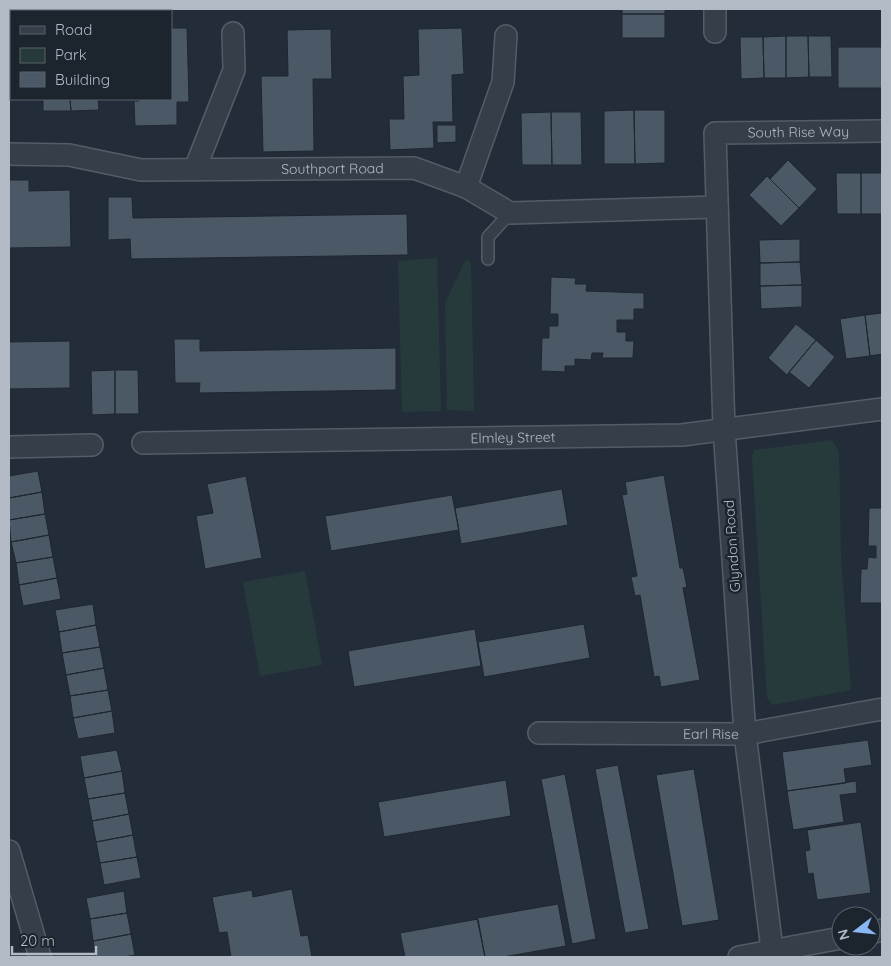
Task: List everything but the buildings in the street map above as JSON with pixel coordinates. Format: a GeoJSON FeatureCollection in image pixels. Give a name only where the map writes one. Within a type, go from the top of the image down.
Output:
{"type":"FeatureCollection","features":[{"type":"Feature","properties":{"kind":"street"},"geometry":{"type":"LineString","coordinates":[[715,9],[715,32]]}},
{"type":"Feature","properties":{"kind":"street"},"geometry":{"type":"LineString","coordinates":[[195,169],[234,70],[233,33]]}},
{"type":"Feature","properties":{"kind":"street"},"geometry":{"type":"LineString","coordinates":[[466,187],[503,82],[506,36]]}},
{"type":"Feature","properties":{"kind":"street","name":"South Rise Way"},"geometry":{"type":"LineString","coordinates":[[715,133],[882,131]]}},
{"type":"Feature","properties":{"kind":"street","name":"Glyndon Road"},"geometry":{"type":"LineString","coordinates":[[715,133],[724,429],[745,734],[773,954]]}},
{"type":"Feature","properties":{"kind":"street","name":"Southport Road"},"geometry":{"type":"LineString","coordinates":[[9,154],[69,155],[141,170],[414,168],[466,187],[510,213]]}},
{"type":"Feature","properties":{"kind":"street"},"geometry":{"type":"LineString","coordinates":[[510,213],[717,207]]}},
{"type":"Feature","properties":{"kind":"street","name":"Elmley Street"},"geometry":{"type":"LineString","coordinates":[[143,442],[682,435],[882,409]]}},
{"type":"Feature","properties":{"kind":"street"},"geometry":{"type":"LineString","coordinates":[[9,447],[92,445]]}},
{"type":"Feature","properties":{"kind":"street","name":"Earl Rise"},"geometry":{"type":"LineString","coordinates":[[540,733],[745,734],[882,709]]}},
{"type":"Feature","properties":{"kind":"street"},"geometry":{"type":"LineString","coordinates":[[9,851],[40,957]]}},
{"type":"Feature","properties":{"kind":"street"},"geometry":{"type":"LineString","coordinates":[[739,957],[773,954],[831,940]]}},
{"type":"Feature","properties":{"kind":"lane"},"geometry":{"type":"LineString","coordinates":[[488,259],[488,237],[510,213]]}},
{"type":"Feature","properties":{"kind":"green space"},"geometry":{"type":"Polygon","coordinates":[[[437,258],[441,411],[402,412],[398,261],[437,258]]]}},
{"type":"Feature","properties":{"kind":"green space"},"geometry":{"type":"Polygon","coordinates":[[[466,259],[471,262],[474,411],[447,410],[445,303],[466,259]]]}},
{"type":"Feature","properties":{"kind":"green space"},"geometry":{"type":"Polygon","coordinates":[[[832,440],[839,452],[841,558],[851,690],[772,705],[767,697],[752,457],[754,450],[832,440]]]}},
{"type":"Feature","properties":{"kind":"green space"},"geometry":{"type":"Polygon","coordinates":[[[305,571],[322,665],[260,676],[243,582],[305,571]]]}}]}
